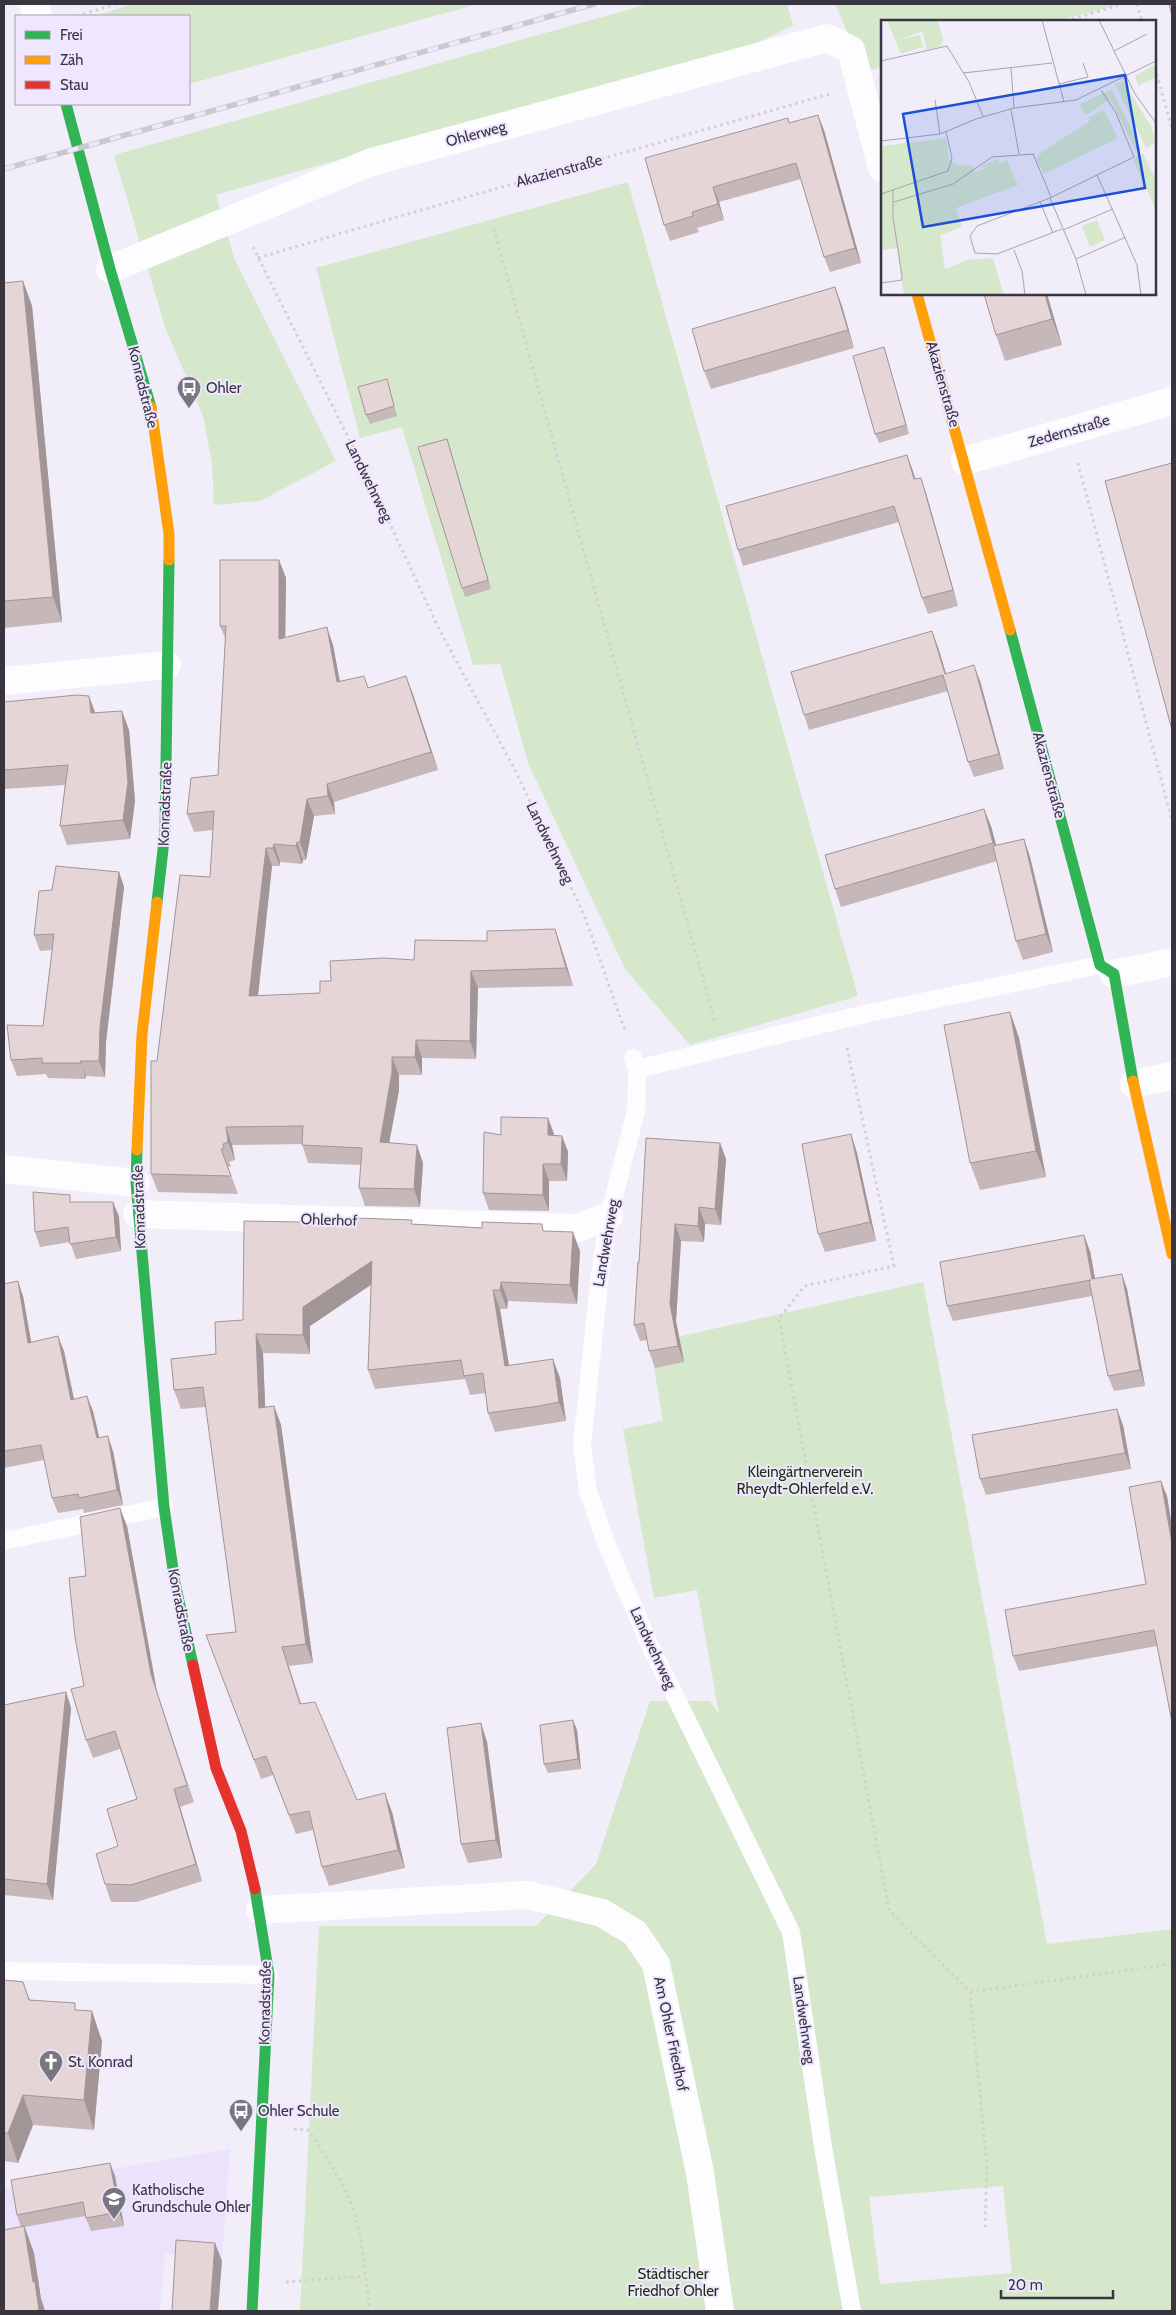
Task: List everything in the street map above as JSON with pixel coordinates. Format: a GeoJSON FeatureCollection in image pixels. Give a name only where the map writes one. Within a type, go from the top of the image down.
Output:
{"type":"FeatureCollection","features":[{"type":"Feature","properties":{"kind":"street","name":"Ohlerweg"},"geometry":{"type":"LineString","coordinates":[[108,262],[240,215],[372,162],[827,38],[851,50],[860,85]]}},
{"type":"Feature","properties":{"kind":"street"},"geometry":{"type":"LineString","coordinates":[[860,85],[881,164]]}},
{"type":"Feature","properties":{"kind":"street","name":"Konradstraße"},"geometry":{"type":"LineString","coordinates":[[66,105],[108,262],[153,418],[170,534],[166,832],[142,1036],[136,1183],[137,1214],[164,1507],[175,1584],[216,1768],[241,1831],[260,1910],[268,1975],[252,2311]]}},
{"type":"Feature","properties":{"kind":"street","name":"Akazienstraße"},"geometry":{"type":"LineString","coordinates":[[917,295],[1107,970],[1172,1254]]}},
{"type":"Feature","properties":{"kind":"street","name":"Zedernstraße"},"geometry":{"type":"LineString","coordinates":[[965,461],[1172,401]]}},
{"type":"Feature","properties":{"kind":"street"},"geometry":{"type":"LineString","coordinates":[[4,681],[167,665]]}},
{"type":"Feature","properties":{"kind":"street"},"geometry":{"type":"LineString","coordinates":[[1107,970],[1172,962]]}},
{"type":"Feature","properties":{"kind":"street"},"geometry":{"type":"LineString","coordinates":[[1134,1084],[1172,1076]]}},
{"type":"Feature","properties":{"kind":"street"},"geometry":{"type":"LineString","coordinates":[[4,1169],[136,1183]]}},
{"type":"Feature","properties":{"kind":"street","name":"Ohlerhof"},"geometry":{"type":"LineString","coordinates":[[137,1214],[578,1228],[609,1216]]}},
{"type":"Feature","properties":{"kind":"street","name":"Am Ohler Friedhof"},"geometry":{"type":"LineString","coordinates":[[260,1910],[528,1895],[602,1913],[636,1933],[656,1964],[700,2173],[720,2311]]}},
{"type":"Feature","properties":{"kind":"lane"},"geometry":{"type":"LineString","coordinates":[[635,1063],[722,1049],[841,1020],[1107,970]]}},
{"type":"Feature","properties":{"kind":"lane","name":"Landwehrweg"},"geometry":{"type":"LineString","coordinates":[[635,1063],[636,1111],[609,1216],[600,1274],[582,1445],[588,1491],[605,1540],[649,1643],[792,1932],[824,2153],[852,2311]]}},
{"type":"Feature","properties":{"kind":"lane"},"geometry":{"type":"LineString","coordinates":[[4,1541],[164,1507]]}},
{"type":"Feature","properties":{"kind":"lane"},"geometry":{"type":"LineString","coordinates":[[4,1971],[268,1975]]}},
{"type":"Feature","properties":{"kind":"path"},"geometry":{"type":"LineString","coordinates":[[80,15],[116,4]]}},
{"type":"Feature","properties":{"kind":"path"},"geometry":{"type":"LineString","coordinates":[[1069,20],[1123,4]]}},
{"type":"Feature","properties":{"kind":"path"},"geometry":{"type":"LineString","coordinates":[[1136,4],[1142,20]]}},
{"type":"Feature","properties":{"kind":"path"},"geometry":{"type":"LineString","coordinates":[[1156,72],[1172,129]]}},
{"type":"Feature","properties":{"kind":"path","name":"Akazienstraße"},"geometry":{"type":"LineString","coordinates":[[258,258],[510,183],[624,153],[860,85]]}},
{"type":"Feature","properties":{"kind":"path","name":"Landwehrweg"},"geometry":{"type":"LineString","coordinates":[[240,215],[258,258],[293,323],[440,629],[514,768],[586,917],[635,1063]]}},
{"type":"Feature","properties":{"kind":"path"},"geometry":{"type":"LineString","coordinates":[[494,229],[722,1049]]}},
{"type":"Feature","properties":{"kind":"path"},"geometry":{"type":"LineString","coordinates":[[1069,430],[1172,820]]}},
{"type":"Feature","properties":{"kind":"path"},"geometry":{"type":"LineString","coordinates":[[841,1020],[894,1266],[805,1286],[779,1318],[889,1910],[970,1992],[987,2165],[985,2228]]}},
{"type":"Feature","properties":{"kind":"path"},"geometry":{"type":"LineString","coordinates":[[970,1992],[1172,1964]]}},
{"type":"Feature","properties":{"kind":"path"},"geometry":{"type":"LineString","coordinates":[[261,2126],[308,2130],[336,2173],[350,2201],[359,2236],[370,2311]]}},
{"type":"Feature","properties":{"kind":"path"},"geometry":{"type":"LineString","coordinates":[[253,2284],[365,2276]]}},
{"type":"Feature","properties":{"kind":"shaded area","name":"Katholische Grundschule Ohler"},"geometry":{"type":"Polygon","coordinates":[[[230,2149],[222,2257],[165,2253],[160,2311],[4,2311],[4,2188],[230,2149]]]}},
{"type":"Feature","properties":{"kind":"green space"},"geometry":{"type":"Polygon","coordinates":[[[133,4],[478,4],[190,84],[190,15],[97,15],[133,4]]]}},
{"type":"Feature","properties":{"kind":"green space"},"geometry":{"type":"Polygon","coordinates":[[[648,4],[787,4],[793,25],[743,50],[373,150],[216,195],[234,258],[336,461],[260,501],[214,505],[212,464],[203,416],[165,327],[114,155],[648,4]]]}},
{"type":"Feature","properties":{"kind":"green space"},"geometry":{"type":"Polygon","coordinates":[[[835,4],[1122,4],[1060,20],[881,20],[881,67],[865,72],[835,4]]]}},
{"type":"Feature","properties":{"kind":"green space"},"geometry":{"type":"Polygon","coordinates":[[[628,182],[858,996],[690,1045],[625,969],[528,763],[500,664],[473,665],[402,427],[360,438],[316,268],[628,182]]]}},
{"type":"Feature","properties":{"kind":"green space"},"geometry":{"type":"Polygon","coordinates":[[[923,1282],[1047,1944],[1172,1929],[1172,2311],[300,2311],[319,1926],[536,1926],[596,1864],[650,1701],[710,1701],[719,1714],[697,1590],[654,1598],[623,1429],[663,1421],[650,1343],[923,1282]],[[1003,2186],[869,2197],[880,2284],[1012,2273],[1003,2186]]]}},
{"type":"Feature","properties":{"kind":"building"},"geometry":{"type":"Polygon","coordinates":[[[1169,4],[1172,4],[1172,16],[1169,4]]]}},
{"type":"Feature","properties":{"kind":"building"},"geometry":{"type":"Polygon","coordinates":[[[818,115],[855,248],[824,257],[796,163],[713,187],[718,204],[692,212],[693,216],[664,225],[645,158],[788,118],[789,123],[818,115]]]}},
{"type":"Feature","properties":{"kind":"building"},"geometry":{"type":"Polygon","coordinates":[[[23,281],[53,597],[4,601],[4,283],[23,281]]]}},
{"type":"Feature","properties":{"kind":"building"},"geometry":{"type":"Polygon","coordinates":[[[835,287],[848,330],[704,371],[692,329],[835,287]]]}},
{"type":"Feature","properties":{"kind":"building"},"geometry":{"type":"Polygon","coordinates":[[[984,295],[1045,295],[1052,319],[996,335],[984,295]]]}},
{"type":"Feature","properties":{"kind":"building"},"geometry":{"type":"Polygon","coordinates":[[[884,347],[906,425],[875,434],[853,356],[884,347]]]}},
{"type":"Feature","properties":{"kind":"building"},"geometry":{"type":"Polygon","coordinates":[[[387,379],[394,406],[366,415],[358,387],[387,379]]]}},
{"type":"Feature","properties":{"kind":"building"},"geometry":{"type":"Polygon","coordinates":[[[447,439],[488,580],[462,588],[418,447],[447,439]]]}},
{"type":"Feature","properties":{"kind":"building"},"geometry":{"type":"Polygon","coordinates":[[[907,455],[914,479],[921,478],[953,590],[922,598],[894,506],[738,550],[726,506],[907,455]]]}},
{"type":"Feature","properties":{"kind":"building"},"geometry":{"type":"Polygon","coordinates":[[[1172,463],[1172,730],[1105,481],[1172,463]]]}},
{"type":"Feature","properties":{"kind":"building"},"geometry":{"type":"Polygon","coordinates":[[[220,560],[279,560],[279,639],[327,627],[337,682],[364,676],[368,688],[406,676],[431,752],[327,784],[328,796],[307,799],[300,842],[297,842],[296,846],[274,844],[273,848],[266,848],[249,996],[320,993],[320,981],[331,981],[330,961],[384,958],[414,960],[415,940],[487,941],[487,931],[555,929],[566,968],[471,971],[470,1041],[416,1040],[415,1057],[392,1057],[392,1072],[380,1142],[417,1145],[414,1189],[359,1188],[362,1148],[302,1145],[303,1126],[226,1127],[228,1142],[223,1144],[224,1148],[221,1149],[231,1176],[151,1174],[151,1061],[157,1061],[180,875],[210,877],[214,811],[187,814],[191,778],[218,775],[226,626],[220,626],[220,560]]]}},
{"type":"Feature","properties":{"kind":"building"},"geometry":{"type":"Polygon","coordinates":[[[932,631],[945,674],[974,665],[999,754],[968,762],[943,675],[804,715],[791,672],[932,631]]]}},
{"type":"Feature","properties":{"kind":"building"},"geometry":{"type":"Polygon","coordinates":[[[77,695],[89,696],[91,713],[122,711],[128,782],[123,820],[60,826],[68,765],[4,770],[4,702],[77,695]]]}},
{"type":"Feature","properties":{"kind":"building"},"geometry":{"type":"Polygon","coordinates":[[[984,809],[993,843],[835,889],[825,855],[984,809]]]}},
{"type":"Feature","properties":{"kind":"building"},"geometry":{"type":"Polygon","coordinates":[[[1024,839],[1046,934],[1016,941],[993,846],[1024,839]]]}},
{"type":"Feature","properties":{"kind":"building"},"geometry":{"type":"Polygon","coordinates":[[[56,866],[119,872],[100,1027],[99,1061],[42,1063],[42,1058],[11,1060],[7,1025],[43,1026],[54,934],[34,935],[39,891],[52,890],[56,866]]]}},
{"type":"Feature","properties":{"kind":"building"},"geometry":{"type":"Polygon","coordinates":[[[1010,1012],[1036,1151],[970,1163],[944,1025],[1010,1012]]]}},
{"type":"Feature","properties":{"kind":"building"},"geometry":{"type":"Polygon","coordinates":[[[501,1117],[548,1118],[548,1135],[562,1136],[561,1164],[543,1164],[543,1195],[483,1193],[484,1132],[501,1135],[501,1117]]]}},
{"type":"Feature","properties":{"kind":"building"},"geometry":{"type":"Polygon","coordinates":[[[851,1134],[870,1222],[818,1234],[802,1144],[851,1134]]]}},
{"type":"Feature","properties":{"kind":"building"},"geometry":{"type":"Polygon","coordinates":[[[646,1138],[720,1143],[715,1209],[699,1207],[698,1226],[675,1224],[670,1304],[678,1346],[649,1351],[644,1323],[634,1325],[646,1138]]]}},
{"type":"Feature","properties":{"kind":"building"},"geometry":{"type":"Polygon","coordinates":[[[33,1192],[70,1195],[70,1202],[113,1202],[116,1237],[70,1244],[68,1227],[35,1232],[33,1192]]]}},
{"type":"Feature","properties":{"kind":"building"},"geometry":{"type":"Polygon","coordinates":[[[356,1218],[412,1220],[411,1224],[482,1228],[482,1222],[542,1224],[543,1231],[573,1232],[570,1285],[501,1282],[500,1290],[493,1290],[505,1366],[553,1359],[559,1402],[488,1413],[483,1373],[464,1376],[461,1360],[368,1370],[372,1261],[303,1307],[303,1335],[256,1334],[259,1408],[274,1406],[306,1644],[282,1647],[300,1704],[315,1702],[357,1800],[385,1793],[398,1850],[322,1867],[309,1811],[289,1815],[266,1756],[254,1760],[206,1635],[236,1632],[203,1387],[174,1390],[171,1359],[216,1354],[215,1322],[243,1320],[244,1221],[356,1223],[356,1218]]]}},
{"type":"Feature","properties":{"kind":"building"},"geometry":{"type":"Polygon","coordinates":[[[1084,1235],[1092,1279],[1122,1274],[1140,1370],[1108,1376],[1089,1280],[947,1306],[940,1262],[1084,1235]]]}},
{"type":"Feature","properties":{"kind":"building"},"geometry":{"type":"Polygon","coordinates":[[[18,1281],[28,1343],[58,1336],[71,1400],[87,1396],[97,1438],[108,1436],[117,1490],[79,1498],[78,1494],[52,1498],[41,1445],[4,1451],[4,1284],[18,1281]]]}},
{"type":"Feature","properties":{"kind":"building"},"geometry":{"type":"Polygon","coordinates":[[[1117,1409],[1125,1453],[980,1479],[972,1435],[1117,1409]]]}},
{"type":"Feature","properties":{"kind":"building"},"geometry":{"type":"Polygon","coordinates":[[[1161,1481],[1172,1543],[1172,1722],[1154,1630],[1013,1656],[1005,1610],[1146,1584],[1129,1487],[1161,1481]]]}},
{"type":"Feature","properties":{"kind":"building"},"geometry":{"type":"Polygon","coordinates":[[[120,1508],[151,1674],[187,1785],[174,1789],[196,1864],[131,1885],[105,1884],[96,1854],[118,1846],[107,1809],[137,1799],[115,1731],[86,1740],[71,1689],[84,1686],[75,1637],[69,1578],[86,1576],[80,1517],[120,1508]]]}},
{"type":"Feature","properties":{"kind":"building"},"geometry":{"type":"Polygon","coordinates":[[[66,1692],[47,1884],[4,1879],[4,1705],[66,1692]]]}},
{"type":"Feature","properties":{"kind":"building"},"geometry":{"type":"Polygon","coordinates":[[[573,1720],[578,1759],[544,1764],[540,1725],[573,1720]]]}},
{"type":"Feature","properties":{"kind":"building"},"geometry":{"type":"Polygon","coordinates":[[[481,1723],[496,1840],[461,1844],[447,1728],[481,1723]]]}},
{"type":"Feature","properties":{"kind":"building","name":"St. Konrad"},"geometry":{"type":"Polygon","coordinates":[[[4,1980],[23,1982],[29,2000],[75,2003],[75,2010],[92,2011],[84,2100],[23,2095],[8,2133],[4,2133],[4,1980]]]}},
{"type":"Feature","properties":{"kind":"building"},"geometry":{"type":"Polygon","coordinates":[[[110,2163],[119,2212],[86,2218],[83,2202],[17,2215],[11,2180],[110,2163]]]}},
{"type":"Feature","properties":{"kind":"building"},"geometry":{"type":"Polygon","coordinates":[[[24,2226],[39,2310],[4,2311],[4,2230],[24,2226]]]}},
{"type":"Feature","properties":{"kind":"building"},"geometry":{"type":"Polygon","coordinates":[[[176,2240],[215,2243],[210,2311],[172,2311],[176,2240]]]}},
{"type":"Feature","properties":{"kind":"railway"},"geometry":{"type":"LineString","coordinates":[[4,169],[594,4]]}},
{"type":"Feature","properties":{"kind":"traffic: fast"},"geometry":{"type":"LineString","coordinates":[[66,105],[110,269],[151,407]]}},
{"type":"Feature","properties":{"kind":"traffic: fast"},"geometry":{"type":"LineString","coordinates":[[157,902],[165,832],[169,560]]}},
{"type":"Feature","properties":{"kind":"traffic: fast"},"geometry":{"type":"LineString","coordinates":[[1010,630],[1100,965],[1114,974],[1133,1081]]}},
{"type":"Feature","properties":{"kind":"traffic: fast"},"geometry":{"type":"LineString","coordinates":[[137,1150],[136,1183],[164,1507],[175,1583],[193,1665]]}},
{"type":"Feature","properties":{"kind":"traffic: fast"},"geometry":{"type":"LineString","coordinates":[[252,2311],[269,1975],[255,1889]]}},
{"type":"Feature","properties":{"kind":"traffic: slow"},"geometry":{"type":"LineString","coordinates":[[917,295],[1010,630]]}},
{"type":"Feature","properties":{"kind":"traffic: slow"},"geometry":{"type":"LineString","coordinates":[[151,407],[169,534],[169,560]]}},
{"type":"Feature","properties":{"kind":"traffic: slow"},"geometry":{"type":"LineString","coordinates":[[137,1150],[142,1035],[157,902]]}},
{"type":"Feature","properties":{"kind":"traffic: slow"},"geometry":{"type":"LineString","coordinates":[[1133,1081],[1172,1254]]}},
{"type":"Feature","properties":{"kind":"traffic: jam"},"geometry":{"type":"LineString","coordinates":[[193,1665],[216,1768],[241,1831],[255,1889]]}},
{"type":"Feature","properties":{"kind":"place","name":"Ohler"},"geometry":{"type":"Point","coordinates":[189,409]}},
{"type":"Feature","properties":{"kind":"place","name":"St. Konrad"},"geometry":{"type":"Point","coordinates":[51,2083]}},
{"type":"Feature","properties":{"kind":"place","name":"Ohler Schule"},"geometry":{"type":"Point","coordinates":[241,2132]}},
{"type":"Feature","properties":{"kind":"place","name":"Katholische Grundschule Ohler"},"geometry":{"type":"Point","coordinates":[114,2220]}},
{"type":"Feature","properties":{"kind":"park label","name":"Kleingärtnerverein Rheydt-Ohlerfeld e.V."},"geometry":{"type":"Point","coordinates":[805,1480]}},
{"type":"Feature","properties":{"kind":"park label","name":"Städtischer Friedhof Ohler"},"geometry":{"type":"Point","coordinates":[673,2282]}}]}
